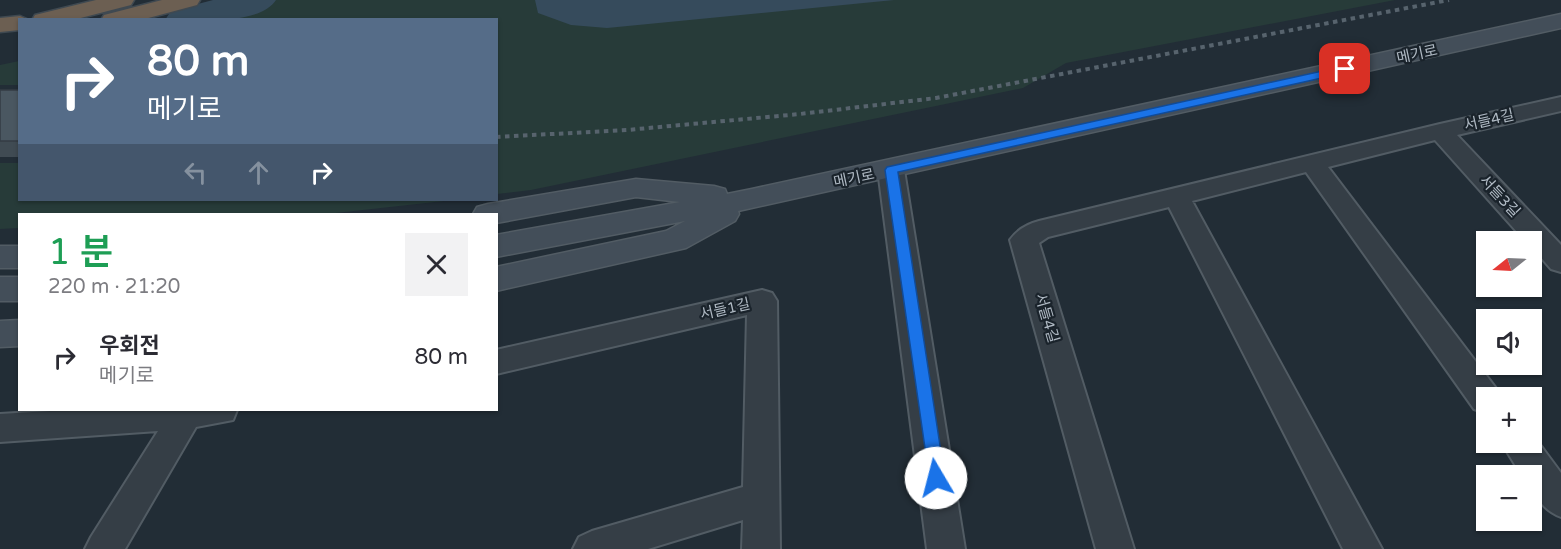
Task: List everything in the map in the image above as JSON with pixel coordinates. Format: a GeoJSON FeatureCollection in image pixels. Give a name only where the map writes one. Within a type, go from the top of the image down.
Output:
{"type":"FeatureCollection","features":[{"type":"Feature","properties":{"kind":"highway"},"geometry":{"type":"LineString","coordinates":[[51,18],[123,0]]}},
{"type":"Feature","properties":{"kind":"highway"},"geometry":{"type":"LineString","coordinates":[[120,18],[189,0]]}},
{"type":"Feature","properties":{"kind":"highway"},"geometry":{"type":"LineString","coordinates":[[0,25],[18,23]]}},
{"type":"Feature","properties":{"kind":"highway"},"geometry":{"type":"LineString","coordinates":[[0,39],[18,37]]}},
{"type":"Feature","properties":{"kind":"street","name":"메기로"},"geometry":{"type":"LineString","coordinates":[[498,246],[752,199],[891,170],[1561,21]]}},
{"type":"Feature","properties":{"kind":"street","name":"서들4길"},"geometry":{"type":"LineString","coordinates":[[1115,549],[1024,240],[1038,230],[1177,198],[1440,131],[1561,104]]}},
{"type":"Feature","properties":{"kind":"street","name":"서들3길"},"geometry":{"type":"LineString","coordinates":[[1440,131],[1561,262]]}},
{"type":"Feature","properties":{"kind":"street"},"geometry":{"type":"LineString","coordinates":[[1313,164],[1476,387]]}},
{"type":"Feature","properties":{"kind":"street"},"geometry":{"type":"LineString","coordinates":[[891,170],[946,549]]}},
{"type":"Feature","properties":{"kind":"street"},"geometry":{"type":"LineString","coordinates":[[494,213],[636,188],[752,199]]}},
{"type":"Feature","properties":{"kind":"street"},"geometry":{"type":"LineString","coordinates":[[1177,198],[1363,549]]}},
{"type":"Feature","properties":{"kind":"street"},"geometry":{"type":"LineString","coordinates":[[498,279],[675,240],[752,199]]}},
{"type":"Feature","properties":{"kind":"street"},"geometry":{"type":"LineString","coordinates":[[0,257],[18,257]]}},
{"type":"Feature","properties":{"kind":"street"},"geometry":{"type":"LineString","coordinates":[[0,289],[18,290]]}},
{"type":"Feature","properties":{"kind":"street","name":"서들1길"},"geometry":{"type":"LineString","coordinates":[[498,362],[762,301],[761,549]]}},
{"type":"Feature","properties":{"kind":"street"},"geometry":{"type":"LineString","coordinates":[[0,334],[18,333]]}},
{"type":"Feature","properties":{"kind":"street"},"geometry":{"type":"LineString","coordinates":[[0,428],[214,411]]}},
{"type":"Feature","properties":{"kind":"street"},"geometry":{"type":"LineString","coordinates":[[104,549],[186,415]]}},
{"type":"Feature","properties":{"kind":"street"},"geometry":{"type":"LineString","coordinates":[[1526,453],[1561,501]]}},
{"type":"Feature","properties":{"kind":"street"},"geometry":{"type":"LineString","coordinates":[[592,549],[761,498]]}},
{"type":"Feature","properties":{"kind":"green space"},"geometry":{"type":"Polygon","coordinates":[[[273,0],[1395,0],[1066,63],[1023,88],[531,190],[498,194],[498,18],[213,18],[273,0]]]}},
{"type":"Feature","properties":{"kind":"green space"},"geometry":{"type":"Polygon","coordinates":[[[18,61],[18,85],[0,85],[0,65],[18,61]]]}},
{"type":"Feature","properties":{"kind":"green space"},"geometry":{"type":"Polygon","coordinates":[[[0,163],[18,163],[18,201],[444,201],[336,213],[18,213],[18,228],[0,229],[0,163]]]}},
{"type":"Feature","properties":{"kind":"water"},"geometry":{"type":"Polygon","coordinates":[[[535,0],[894,0],[607,28],[571,25],[538,13],[535,0]]]}},
{"type":"Feature","properties":{"kind":"building"},"geometry":{"type":"Polygon","coordinates":[[[0,90],[18,90],[18,141],[0,141],[0,90]]]}},
{"type":"Feature","properties":{"kind":"waterway"},"geometry":{"type":"LineString","coordinates":[[192,18],[257,0]]}},
{"type":"Feature","properties":{"kind":"railway"},"geometry":{"type":"LineString","coordinates":[[498,137],[627,130],[800,114],[936,98],[1449,0]]}},
{"type":"Feature","properties":{"kind":"route"},"geometry":{"type":"LineString","coordinates":[[936,478],[891,170],[1345,69]]}}]}
